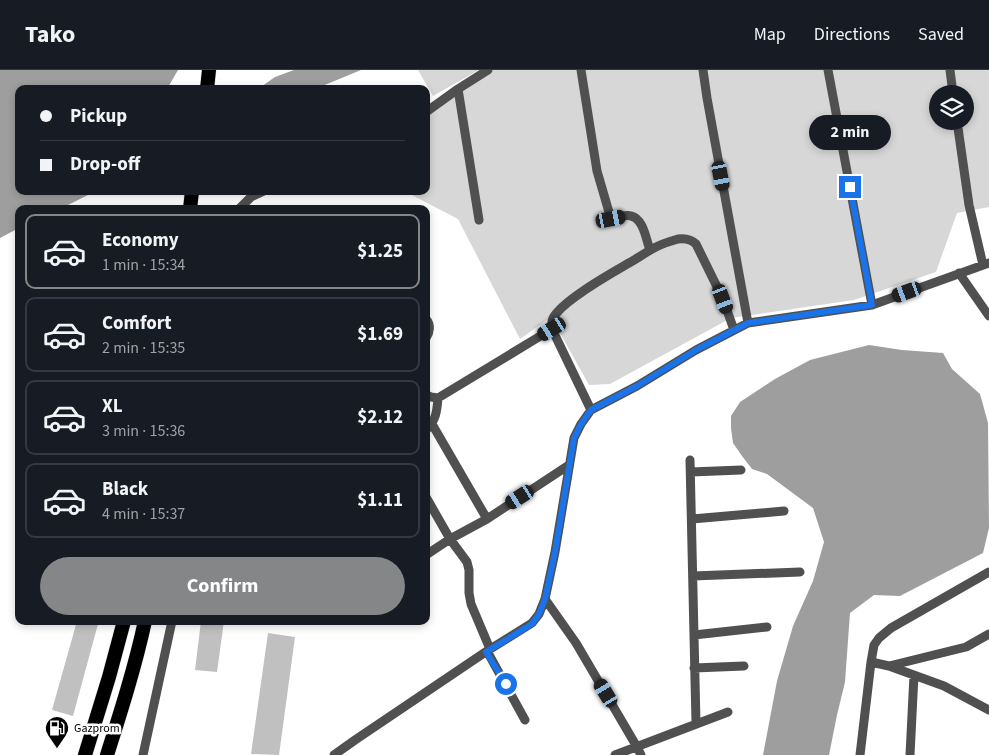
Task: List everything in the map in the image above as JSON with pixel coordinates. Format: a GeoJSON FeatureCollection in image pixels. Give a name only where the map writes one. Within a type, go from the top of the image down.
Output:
{"type":"FeatureCollection","features":[{"type":"Feature","properties":{"kind":"highway"},"geometry":{"type":"LineString","coordinates":[[207,85],[209,70]]}},
{"type":"Feature","properties":{"kind":"highway"},"geometry":{"type":"LineString","coordinates":[[85,755],[123,625]]}},
{"type":"Feature","properties":{"kind":"highway"},"geometry":{"type":"LineString","coordinates":[[107,755],[144,625]]}},
{"type":"Feature","properties":{"kind":"highway"},"geometry":{"type":"LineString","coordinates":[[109,676],[109,684],[113,687],[118,688],[128,683]]}},
{"type":"Feature","properties":{"kind":"highway"},"geometry":{"type":"LineString","coordinates":[[99,708],[104,700],[112,698],[120,706],[120,712]]}},
{"type":"Feature","properties":{"kind":"street"},"geometry":{"type":"LineString","coordinates":[[430,109],[488,70]]}},
{"type":"Feature","properties":{"kind":"street"},"geometry":{"type":"LineString","coordinates":[[581,70],[597,171],[611,219],[630,215],[635,218],[641,225],[650,250]]}},
{"type":"Feature","properties":{"kind":"street"},"geometry":{"type":"LineString","coordinates":[[703,70],[748,323]]}},
{"type":"Feature","properties":{"kind":"street"},"geometry":{"type":"LineString","coordinates":[[828,70],[872,305]]}},
{"type":"Feature","properties":{"kind":"street"},"geometry":{"type":"LineString","coordinates":[[950,70],[952,85]]}},
{"type":"Feature","properties":{"kind":"street"},"geometry":{"type":"LineString","coordinates":[[458,89],[479,220]]}},
{"type":"Feature","properties":{"kind":"street"},"geometry":{"type":"LineString","coordinates":[[334,755],[488,650],[532,624],[539,614],[545,599],[574,438],[591,410],[637,386],[696,350],[748,323],[872,305],[986,264],[969,205],[958,130]]}},
{"type":"Feature","properties":{"kind":"street"},"geometry":{"type":"LineString","coordinates":[[244,205],[255,195]]}},
{"type":"Feature","properties":{"kind":"street"},"geometry":{"type":"LineString","coordinates":[[591,410],[552,329],[553,317],[573,298],[657,246],[678,239],[692,240],[696,244],[723,299],[734,330]]}},
{"type":"Feature","properties":{"kind":"street"},"geometry":{"type":"LineString","coordinates":[[959,273],[989,316]]}},
{"type":"Feature","properties":{"kind":"street"},"geometry":{"type":"LineString","coordinates":[[430,397],[438,398],[552,329]]}},
{"type":"Feature","properties":{"kind":"street"},"geometry":{"type":"LineString","coordinates":[[430,425],[437,413],[438,398]]}},
{"type":"Feature","properties":{"kind":"street"},"geometry":{"type":"LineString","coordinates":[[430,429],[487,519]]}},
{"type":"Feature","properties":{"kind":"street"},"geometry":{"type":"LineString","coordinates":[[690,460],[696,723]]}},
{"type":"Feature","properties":{"kind":"street"},"geometry":{"type":"LineString","coordinates":[[430,552],[487,519],[569,465]]}},
{"type":"Feature","properties":{"kind":"street"},"geometry":{"type":"LineString","coordinates":[[691,472],[740,470]]}},
{"type":"Feature","properties":{"kind":"street"},"geometry":{"type":"LineString","coordinates":[[430,504],[450,539],[467,562],[471,604],[488,650],[525,720]]}},
{"type":"Feature","properties":{"kind":"street"},"geometry":{"type":"LineString","coordinates":[[692,519],[784,510]]}},
{"type":"Feature","properties":{"kind":"street"},"geometry":{"type":"LineString","coordinates":[[693,576],[800,572]]}},
{"type":"Feature","properties":{"kind":"street"},"geometry":{"type":"LineString","coordinates":[[860,755],[874,645],[891,628],[989,572]]}},
{"type":"Feature","properties":{"kind":"street"},"geometry":{"type":"LineString","coordinates":[[545,599],[576,643],[639,751]]}},
{"type":"Feature","properties":{"kind":"street"},"geometry":{"type":"LineString","coordinates":[[142,755],[171,625]]}},
{"type":"Feature","properties":{"kind":"street"},"geometry":{"type":"LineString","coordinates":[[694,635],[767,627]]}},
{"type":"Feature","properties":{"kind":"street"},"geometry":{"type":"LineString","coordinates":[[889,666],[966,647],[989,634]]}},
{"type":"Feature","properties":{"kind":"street"},"geometry":{"type":"LineString","coordinates":[[871,662],[914,674],[944,686],[989,710]]}},
{"type":"Feature","properties":{"kind":"street"},"geometry":{"type":"LineString","coordinates":[[694,668],[744,666]]}},
{"type":"Feature","properties":{"kind":"street"},"geometry":{"type":"LineString","coordinates":[[910,755],[914,674]]}},
{"type":"Feature","properties":{"kind":"street"},"geometry":{"type":"LineString","coordinates":[[615,755],[639,751],[696,723],[728,712]]}},
{"type":"Feature","properties":{"kind":"shaded area"},"geometry":{"type":"Polygon","coordinates":[[[0,70],[178,70],[169,85],[15,85],[15,195],[88,195],[68,205],[15,205],[15,230],[0,238],[0,70]]]}},
{"type":"Feature","properties":{"kind":"shaded area"},"geometry":{"type":"Polygon","coordinates":[[[294,70],[361,70],[325,85],[264,85],[275,77],[294,70]]]}},
{"type":"Feature","properties":{"kind":"shaded area"},"geometry":{"type":"Polygon","coordinates":[[[418,70],[479,70],[433,96],[430,91],[430,85],[427,85],[418,70]]]}},
{"type":"Feature","properties":{"kind":"shaded area"},"geometry":{"type":"Polygon","coordinates":[[[482,70],[989,70],[989,207],[957,213],[936,272],[854,300],[731,318],[610,384],[589,385],[551,317],[520,339],[458,219],[412,195],[430,195],[430,105],[482,70]]]}},
{"type":"Feature","properties":{"kind":"shaded area"},"geometry":{"type":"Polygon","coordinates":[[[869,345],[943,353],[952,369],[980,394],[988,423],[989,528],[983,553],[900,596],[874,595],[850,613],[845,682],[829,755],[763,755],[777,681],[793,626],[813,581],[824,542],[813,508],[767,474],[752,469],[742,456],[733,443],[731,416],[740,402],[775,379],[810,360],[869,345]]]}},
{"type":"Feature","properties":{"kind":"building"},"geometry":{"type":"Polygon","coordinates":[[[76,625],[98,625],[73,716],[52,710],[76,625]]]}},
{"type":"Feature","properties":{"kind":"building"},"geometry":{"type":"Polygon","coordinates":[[[201,625],[223,625],[217,672],[195,670],[201,625]]]}},
{"type":"Feature","properties":{"kind":"building"},"geometry":{"type":"Polygon","coordinates":[[[268,633],[295,637],[279,755],[251,754],[268,633]]]}},
{"type":"Feature","properties":{"kind":"place","name":"Gazprom"},"geometry":{"type":"Point","coordinates":[57,749]}},
{"type":"Feature","properties":{"kind":"route"},"geometry":{"type":"LineString","coordinates":[[506,684],[486,652],[532,624],[539,614],[545,599],[555,552],[574,438],[581,424],[591,410],[637,386],[696,350],[748,323],[872,305],[850,187]]}}]}
